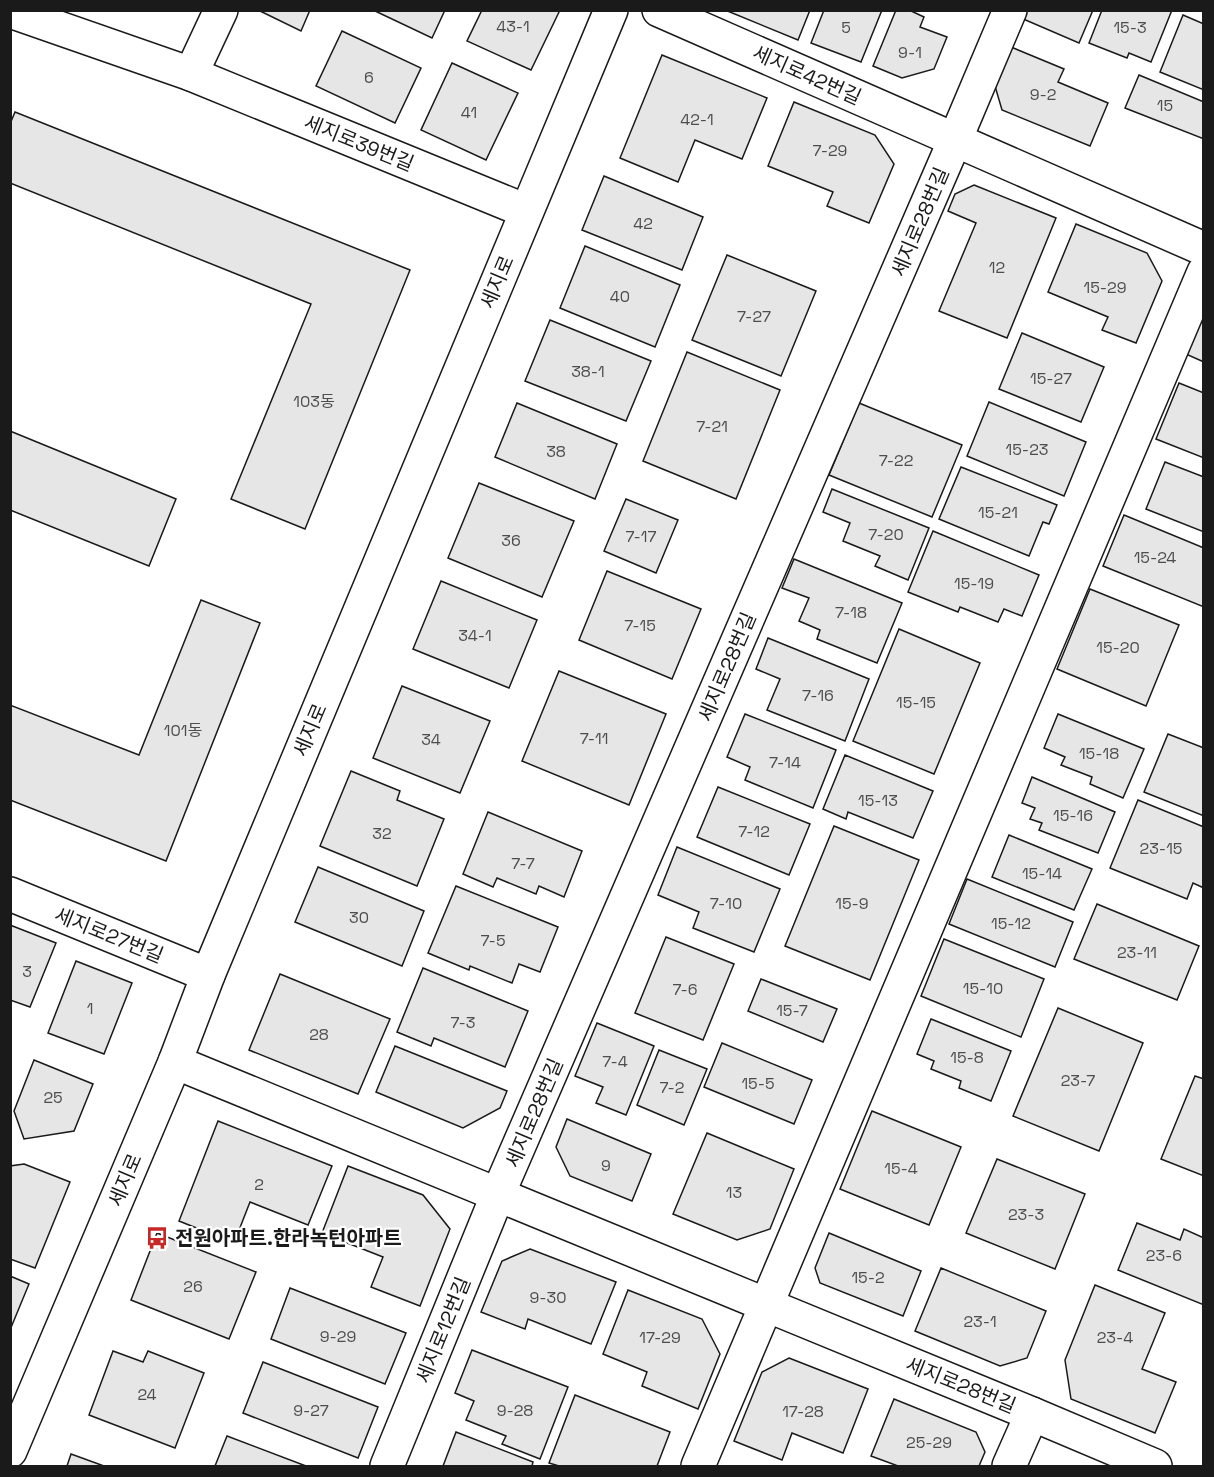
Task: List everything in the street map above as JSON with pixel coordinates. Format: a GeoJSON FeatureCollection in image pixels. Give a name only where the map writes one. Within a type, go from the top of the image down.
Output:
{"type":"FeatureCollection","features":[{"type":"Feature","properties":{"kind":"street"},"geometry":{"type":"LineString","coordinates":[[191,74],[221,10]]}},
{"type":"Feature","properties":{"kind":"street","name":"세지로"},"geometry":{"type":"LineString","coordinates":[[10,1451],[175,1062],[208,975],[610,10]]}},
{"type":"Feature","properties":{"kind":"street","name":"세지로42번길"},"geometry":{"type":"LineString","coordinates":[[659,10],[1203,249]]}},
{"type":"Feature","properties":{"kind":"street"},"geometry":{"type":"LineString","coordinates":[[955,140],[1010,10]]}},
{"type":"Feature","properties":{"kind":"street","name":"세지로39번길"},"geometry":{"type":"LineString","coordinates":[[10,11],[191,74],[526,211]]}},
{"type":"Feature","properties":{"kind":"street","name":"세지로28번길"},"geometry":{"type":"LineString","coordinates":[[498,1194],[955,140]]}},
{"type":"Feature","properties":{"kind":"street"},"geometry":{"type":"LineString","coordinates":[[698,1467],[1203,272]]}},
{"type":"Feature","properties":{"kind":"street","name":"세지로27번길"},"geometry":{"type":"LineString","coordinates":[[10,894],[208,975]]}},
{"type":"Feature","properties":{"kind":"street","name":"세지로28번길"},"geometry":{"type":"LineString","coordinates":[[175,1062],[1032,1414],[1155,1467]]}},
{"type":"Feature","properties":{"kind":"street","name":"세지로12번길"},"geometry":{"type":"LineString","coordinates":[[387,1467],[498,1194]]}},
{"type":"Feature","properties":{"kind":"street"},"geometry":{"type":"LineString","coordinates":[[1010,1467],[1032,1414]]}},
{"type":"Feature","properties":{"kind":"building"},"geometry":{"type":"Polygon","coordinates":[[[258,10],[310,10],[301,31],[258,10]]]}},
{"type":"Feature","properties":{"kind":"building"},"geometry":{"type":"Polygon","coordinates":[[[373,10],[445,10],[432,38],[373,10]]]}},
{"type":"Feature","properties":{"kind":"building"},"geometry":{"type":"Polygon","coordinates":[[[482,10],[560,10],[531,70],[467,41],[482,10]]]}},
{"type":"Feature","properties":{"kind":"building"},"geometry":{"type":"Polygon","coordinates":[[[725,10],[810,10],[798,40],[725,10]]]}},
{"type":"Feature","properties":{"kind":"building"},"geometry":{"type":"Polygon","coordinates":[[[824,10],[882,10],[861,62],[811,43],[824,10]]]}},
{"type":"Feature","properties":{"kind":"building"},"geometry":{"type":"Polygon","coordinates":[[[896,10],[909,10],[924,17],[920,27],[947,37],[934,69],[902,78],[873,66],[896,10]]]}},
{"type":"Feature","properties":{"kind":"building"},"geometry":{"type":"Polygon","coordinates":[[[1016,10],[1093,10],[1079,43],[1014,15],[1016,10]]]}},
{"type":"Feature","properties":{"kind":"building"},"geometry":{"type":"Polygon","coordinates":[[[1102,10],[1172,10],[1151,62],[1129,53],[1127,58],[1089,43],[1102,10]]]}},
{"type":"Feature","properties":{"kind":"building"},"geometry":{"type":"Polygon","coordinates":[[[1183,15],[1204,24],[1204,90],[1160,72],[1183,15]]]}},
{"type":"Feature","properties":{"kind":"building"},"geometry":{"type":"Polygon","coordinates":[[[342,31],[421,68],[395,123],[316,86],[342,31]]]}},
{"type":"Feature","properties":{"kind":"building"},"geometry":{"type":"Polygon","coordinates":[[[1011,47],[1064,69],[1058,82],[1108,103],[1090,146],[1002,110],[995,86],[1011,47]]]}},
{"type":"Feature","properties":{"kind":"building"},"geometry":{"type":"Polygon","coordinates":[[[662,55],[767,98],[742,159],[695,140],[678,182],[620,158],[662,55]]]}},
{"type":"Feature","properties":{"kind":"building"},"geometry":{"type":"Polygon","coordinates":[[[452,63],[518,93],[486,160],[421,130],[452,63]]]}},
{"type":"Feature","properties":{"kind":"building"},"geometry":{"type":"Polygon","coordinates":[[[1139,75],[1204,102],[1204,139],[1125,108],[1139,75]]]}},
{"type":"Feature","properties":{"kind":"building"},"geometry":{"type":"Polygon","coordinates":[[[794,102],[875,135],[894,164],[869,223],[827,206],[833,192],[768,166],[794,102]]]}},
{"type":"Feature","properties":{"kind":"building"},"geometry":{"type":"Polygon","coordinates":[[[15,112],[410,270],[305,529],[231,499],[311,304],[10,183],[10,124],[15,112]]]}},
{"type":"Feature","properties":{"kind":"building"},"geometry":{"type":"Polygon","coordinates":[[[604,176],[703,217],[682,270],[582,230],[604,176]]]}},
{"type":"Feature","properties":{"kind":"building"},"geometry":{"type":"Polygon","coordinates":[[[974,185],[1056,218],[1007,338],[939,311],[976,223],[948,211],[955,194],[974,185]]]}},
{"type":"Feature","properties":{"kind":"building"},"geometry":{"type":"Polygon","coordinates":[[[1076,224],[1147,253],[1162,281],[1136,343],[1102,330],[1108,317],[1048,292],[1076,224]]]}},
{"type":"Feature","properties":{"kind":"building"},"geometry":{"type":"Polygon","coordinates":[[[585,246],[680,285],[655,347],[560,308],[585,246]]]}},
{"type":"Feature","properties":{"kind":"building"},"geometry":{"type":"Polygon","coordinates":[[[727,255],[816,291],[781,376],[692,340],[727,255]]]}},
{"type":"Feature","properties":{"kind":"building"},"geometry":{"type":"Polygon","coordinates":[[[1204,303],[1204,362],[1179,351],[1204,303]]]}},
{"type":"Feature","properties":{"kind":"building"},"geometry":{"type":"Polygon","coordinates":[[[550,320],[651,361],[626,421],[525,381],[550,320]]]}},
{"type":"Feature","properties":{"kind":"building"},"geometry":{"type":"Polygon","coordinates":[[[1022,333],[1104,367],[1081,422],[999,389],[1022,333]]]}},
{"type":"Feature","properties":{"kind":"building"},"geometry":{"type":"Polygon","coordinates":[[[687,352],[780,390],[736,499],[643,461],[687,352]]]}},
{"type":"Feature","properties":{"kind":"building"},"geometry":{"type":"Polygon","coordinates":[[[1179,383],[1204,393],[1204,458],[1156,439],[1179,383]]]}},
{"type":"Feature","properties":{"kind":"building"},"geometry":{"type":"Polygon","coordinates":[[[989,402],[1086,442],[1064,496],[967,456],[989,402]]]}},
{"type":"Feature","properties":{"kind":"building"},"geometry":{"type":"Polygon","coordinates":[[[517,403],[617,444],[595,499],[495,457],[517,403]]]}},
{"type":"Feature","properties":{"kind":"building"},"geometry":{"type":"Polygon","coordinates":[[[859,403],[962,445],[932,517],[829,475],[859,403]]]}},
{"type":"Feature","properties":{"kind":"building"},"geometry":{"type":"Polygon","coordinates":[[[10,431],[176,499],[149,566],[10,510],[10,431]]]}},
{"type":"Feature","properties":{"kind":"building"},"geometry":{"type":"Polygon","coordinates":[[[1165,462],[1204,477],[1204,532],[1146,509],[1165,462]]]}},
{"type":"Feature","properties":{"kind":"building"},"geometry":{"type":"Polygon","coordinates":[[[961,467],[1057,505],[1049,524],[1043,522],[1029,556],[939,519],[961,467]]]}},
{"type":"Feature","properties":{"kind":"building"},"geometry":{"type":"Polygon","coordinates":[[[479,483],[574,521],[542,597],[448,558],[479,483]]]}},
{"type":"Feature","properties":{"kind":"building"},"geometry":{"type":"Polygon","coordinates":[[[832,489],[929,528],[908,580],[875,566],[880,556],[843,541],[850,523],[823,512],[832,489]]]}},
{"type":"Feature","properties":{"kind":"building"},"geometry":{"type":"Polygon","coordinates":[[[626,499],[678,520],[656,573],[604,551],[626,499]]]}},
{"type":"Feature","properties":{"kind":"building"},"geometry":{"type":"Polygon","coordinates":[[[1124,515],[1204,548],[1204,607],[1103,566],[1124,515]]]}},
{"type":"Feature","properties":{"kind":"building"},"geometry":{"type":"Polygon","coordinates":[[[933,531],[1039,575],[1022,616],[1004,609],[998,622],[960,607],[958,612],[908,592],[933,531]]]}},
{"type":"Feature","properties":{"kind":"building"},"geometry":{"type":"Polygon","coordinates":[[[794,559],[902,603],[877,663],[817,639],[820,630],[799,621],[809,598],[782,588],[794,559]]]}},
{"type":"Feature","properties":{"kind":"building"},"geometry":{"type":"Polygon","coordinates":[[[607,571],[701,609],[672,679],[579,640],[607,571]]]}},
{"type":"Feature","properties":{"kind":"building"},"geometry":{"type":"Polygon","coordinates":[[[441,581],[537,620],[509,688],[413,649],[441,581]]]}},
{"type":"Feature","properties":{"kind":"building"},"geometry":{"type":"Polygon","coordinates":[[[1090,589],[1179,625],[1146,706],[1057,669],[1090,589]]]}},
{"type":"Feature","properties":{"kind":"building"},"geometry":{"type":"Polygon","coordinates":[[[201,600],[260,623],[166,861],[10,800],[10,705],[139,755],[201,600]]]}},
{"type":"Feature","properties":{"kind":"building"},"geometry":{"type":"Polygon","coordinates":[[[899,629],[980,663],[934,774],[853,741],[899,629]]]}},
{"type":"Feature","properties":{"kind":"building"},"geometry":{"type":"Polygon","coordinates":[[[768,638],[869,679],[845,741],[767,710],[780,679],[756,669],[768,638]]]}},
{"type":"Feature","properties":{"kind":"building"},"geometry":{"type":"Polygon","coordinates":[[[559,671],[666,714],[629,805],[522,761],[559,671]]]}},
{"type":"Feature","properties":{"kind":"building"},"geometry":{"type":"Polygon","coordinates":[[[402,686],[490,721],[460,793],[373,758],[402,686]]]}},
{"type":"Feature","properties":{"kind":"building"},"geometry":{"type":"Polygon","coordinates":[[[745,714],[836,750],[813,808],[745,780],[750,767],[727,757],[745,714]]]}},
{"type":"Feature","properties":{"kind":"building"},"geometry":{"type":"Polygon","coordinates":[[[1058,714],[1144,749],[1123,798],[1090,784],[1092,777],[1061,765],[1065,757],[1044,748],[1058,714]]]}},
{"type":"Feature","properties":{"kind":"building"},"geometry":{"type":"Polygon","coordinates":[[[1168,734],[1204,748],[1204,816],[1144,792],[1168,734]]]}},
{"type":"Feature","properties":{"kind":"building"},"geometry":{"type":"Polygon","coordinates":[[[845,755],[933,791],[913,838],[848,812],[846,819],[823,809],[845,755]]]}},
{"type":"Feature","properties":{"kind":"building"},"geometry":{"type":"Polygon","coordinates":[[[351,771],[400,791],[397,800],[444,819],[417,886],[320,846],[351,771]]]}},
{"type":"Feature","properties":{"kind":"building"},"geometry":{"type":"Polygon","coordinates":[[[1032,777],[1115,812],[1098,853],[1039,830],[1042,823],[1030,819],[1035,808],[1022,803],[1032,777]]]}},
{"type":"Feature","properties":{"kind":"building"},"geometry":{"type":"Polygon","coordinates":[[[718,787],[810,824],[789,875],[697,837],[718,787]]]}},
{"type":"Feature","properties":{"kind":"building"},"geometry":{"type":"Polygon","coordinates":[[[1138,800],[1204,827],[1204,888],[1193,883],[1187,899],[1110,868],[1138,800]]]}},
{"type":"Feature","properties":{"kind":"building"},"geometry":{"type":"Polygon","coordinates":[[[488,812],[582,851],[564,897],[539,886],[536,894],[497,878],[493,887],[463,874],[488,812]]]}},
{"type":"Feature","properties":{"kind":"building"},"geometry":{"type":"Polygon","coordinates":[[[834,826],[919,860],[870,980],[785,946],[834,826]]]}},
{"type":"Feature","properties":{"kind":"building"},"geometry":{"type":"Polygon","coordinates":[[[1009,835],[1092,869],[1074,910],[992,877],[1009,835]]]}},
{"type":"Feature","properties":{"kind":"building"},"geometry":{"type":"Polygon","coordinates":[[[677,847],[780,889],[754,952],[693,928],[699,912],[658,895],[677,847]]]}},
{"type":"Feature","properties":{"kind":"building"},"geometry":{"type":"Polygon","coordinates":[[[318,867],[424,911],[402,966],[295,922],[318,867]]]}},
{"type":"Feature","properties":{"kind":"building"},"geometry":{"type":"Polygon","coordinates":[[[967,879],[1073,922],[1055,967],[949,924],[967,879]]]}},
{"type":"Feature","properties":{"kind":"building"},"geometry":{"type":"Polygon","coordinates":[[[456,886],[558,927],[540,972],[519,964],[512,983],[470,966],[469,970],[428,953],[456,886]]]}},
{"type":"Feature","properties":{"kind":"building"},"geometry":{"type":"Polygon","coordinates":[[[1097,904],[1199,946],[1177,1000],[1074,959],[1097,904]]]}},
{"type":"Feature","properties":{"kind":"building"},"geometry":{"type":"Polygon","coordinates":[[[10,925],[56,943],[30,1007],[10,1000],[10,925]]]}},
{"type":"Feature","properties":{"kind":"building"},"geometry":{"type":"Polygon","coordinates":[[[666,937],[734,964],[703,1040],[635,1013],[666,937]]]}},
{"type":"Feature","properties":{"kind":"building"},"geometry":{"type":"Polygon","coordinates":[[[944,939],[1044,979],[1021,1037],[921,996],[944,939]]]}},
{"type":"Feature","properties":{"kind":"building"},"geometry":{"type":"Polygon","coordinates":[[[76,961],[132,983],[104,1054],[48,1033],[76,961]]]}},
{"type":"Feature","properties":{"kind":"building"},"geometry":{"type":"Polygon","coordinates":[[[423,968],[528,1011],[505,1067],[434,1038],[431,1046],[397,1032],[423,968]]]}},
{"type":"Feature","properties":{"kind":"building"},"geometry":{"type":"Polygon","coordinates":[[[280,974],[390,1019],[358,1094],[249,1050],[280,974]]]}},
{"type":"Feature","properties":{"kind":"building"},"geometry":{"type":"Polygon","coordinates":[[[761,979],[837,1009],[823,1042],[748,1011],[761,979]]]}},
{"type":"Feature","properties":{"kind":"building"},"geometry":{"type":"Polygon","coordinates":[[[1058,1008],[1143,1043],[1099,1151],[1013,1116],[1058,1008]]]}},
{"type":"Feature","properties":{"kind":"building"},"geometry":{"type":"Polygon","coordinates":[[[931,1019],[1011,1051],[991,1101],[959,1088],[961,1081],[931,1069],[934,1061],[917,1054],[931,1019]]]}},
{"type":"Feature","properties":{"kind":"building"},"geometry":{"type":"Polygon","coordinates":[[[597,1023],[654,1046],[626,1115],[596,1103],[603,1087],[575,1076],[597,1023]]]}},
{"type":"Feature","properties":{"kind":"building"},"geometry":{"type":"Polygon","coordinates":[[[722,1043],[812,1080],[794,1124],[704,1087],[722,1043]]]}},
{"type":"Feature","properties":{"kind":"building"},"geometry":{"type":"Polygon","coordinates":[[[395,1046],[507,1091],[500,1108],[463,1128],[376,1092],[395,1046]]]}},
{"type":"Feature","properties":{"kind":"building"},"geometry":{"type":"Polygon","coordinates":[[[659,1050],[707,1069],[684,1125],[637,1105],[659,1050]]]}},
{"type":"Feature","properties":{"kind":"building"},"geometry":{"type":"Polygon","coordinates":[[[34,1060],[93,1084],[74,1131],[24,1139],[14,1111],[34,1060]]]}},
{"type":"Feature","properties":{"kind":"building"},"geometry":{"type":"Polygon","coordinates":[[[1195,1076],[1204,1079],[1204,1176],[1161,1159],[1195,1076]]]}},
{"type":"Feature","properties":{"kind":"building"},"geometry":{"type":"Polygon","coordinates":[[[872,1111],[961,1147],[929,1225],[840,1189],[872,1111]]]}},
{"type":"Feature","properties":{"kind":"building"},"geometry":{"type":"Polygon","coordinates":[[[567,1119],[651,1154],[632,1201],[570,1176],[556,1147],[567,1119]]]}},
{"type":"Feature","properties":{"kind":"building"},"geometry":{"type":"Polygon","coordinates":[[[218,1121],[332,1166],[308,1225],[250,1202],[234,1243],[179,1221],[218,1121]]]}},
{"type":"Feature","properties":{"kind":"building"},"geometry":{"type":"Polygon","coordinates":[[[707,1133],[794,1169],[770,1229],[737,1240],[673,1214],[707,1133]]]}},
{"type":"Feature","properties":{"kind":"building"},"geometry":{"type":"Polygon","coordinates":[[[997,1159],[1085,1194],[1055,1269],[966,1233],[997,1159]]]}},
{"type":"Feature","properties":{"kind":"building"},"geometry":{"type":"Polygon","coordinates":[[[24,1164],[70,1182],[35,1268],[10,1259],[10,1166],[24,1164]]]}},
{"type":"Feature","properties":{"kind":"building"},"geometry":{"type":"Polygon","coordinates":[[[348,1166],[423,1195],[450,1229],[420,1306],[371,1287],[383,1257],[322,1233],[348,1166]]]}},
{"type":"Feature","properties":{"kind":"building"},"geometry":{"type":"Polygon","coordinates":[[[1137,1223],[1180,1240],[1184,1229],[1204,1238],[1204,1305],[1118,1270],[1137,1223]]]}},
{"type":"Feature","properties":{"kind":"building"},"geometry":{"type":"Polygon","coordinates":[[[157,1233],[256,1272],[229,1339],[131,1300],[157,1233]]]}},
{"type":"Feature","properties":{"kind":"building"},"geometry":{"type":"Polygon","coordinates":[[[829,1233],[921,1271],[903,1316],[820,1283],[815,1268],[829,1233]]]}},
{"type":"Feature","properties":{"kind":"building"},"geometry":{"type":"Polygon","coordinates":[[[530,1249],[616,1282],[591,1344],[528,1319],[525,1329],[481,1312],[502,1261],[530,1249]]]}},
{"type":"Feature","properties":{"kind":"building"},"geometry":{"type":"Polygon","coordinates":[[[941,1268],[1046,1311],[1027,1358],[1000,1366],[915,1331],[941,1268]]]}},
{"type":"Feature","properties":{"kind":"building"},"geometry":{"type":"Polygon","coordinates":[[[10,1276],[29,1284],[10,1330],[10,1276]]]}},
{"type":"Feature","properties":{"kind":"building"},"geometry":{"type":"Polygon","coordinates":[[[1095,1285],[1165,1313],[1142,1369],[1176,1382],[1155,1433],[1071,1399],[1065,1360],[1095,1285]]]}},
{"type":"Feature","properties":{"kind":"building"},"geometry":{"type":"Polygon","coordinates":[[[290,1288],[406,1333],[385,1384],[271,1339],[290,1288]]]}},
{"type":"Feature","properties":{"kind":"building"},"geometry":{"type":"Polygon","coordinates":[[[628,1290],[702,1319],[720,1354],[698,1409],[642,1386],[647,1372],[603,1354],[628,1290]]]}},
{"type":"Feature","properties":{"kind":"building"},"geometry":{"type":"Polygon","coordinates":[[[472,1350],[568,1387],[540,1459],[502,1444],[506,1436],[466,1420],[474,1401],[455,1393],[472,1350]]]}},
{"type":"Feature","properties":{"kind":"building"},"geometry":{"type":"Polygon","coordinates":[[[113,1351],[143,1362],[148,1351],[204,1373],[175,1448],[89,1415],[113,1351]]]}},
{"type":"Feature","properties":{"kind":"building"},"geometry":{"type":"Polygon","coordinates":[[[789,1358],[868,1389],[843,1453],[792,1433],[782,1460],[734,1441],[762,1372],[789,1358]]]}},
{"type":"Feature","properties":{"kind":"building"},"geometry":{"type":"Polygon","coordinates":[[[263,1362],[378,1407],[358,1458],[243,1413],[263,1362]]]}},
{"type":"Feature","properties":{"kind":"building"},"geometry":{"type":"Polygon","coordinates":[[[575,1395],[670,1432],[657,1466],[559,1466],[549,1463],[575,1395]]]}},
{"type":"Feature","properties":{"kind":"building"},"geometry":{"type":"Polygon","coordinates":[[[894,1399],[976,1432],[985,1452],[979,1466],[898,1466],[871,1456],[894,1399]]]}},
{"type":"Feature","properties":{"kind":"building"},"geometry":{"type":"Polygon","coordinates":[[[456,1432],[533,1462],[532,1466],[443,1466],[456,1432]]]}},
{"type":"Feature","properties":{"kind":"building"},"geometry":{"type":"Polygon","coordinates":[[[227,1436],[306,1466],[215,1466],[227,1436]]]}},
{"type":"Feature","properties":{"kind":"building"},"geometry":{"type":"Polygon","coordinates":[[[71,1454],[104,1466],[67,1466],[71,1454]]]}},
{"type":"Feature","properties":{"kind":"place","name":"전원아파트.한라녹턴아파트"},"geometry":{"type":"Point","coordinates":[157,1238]}}]}
